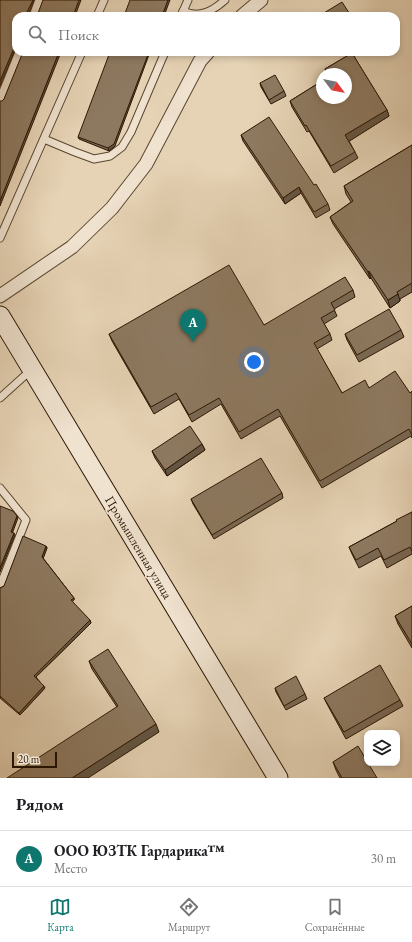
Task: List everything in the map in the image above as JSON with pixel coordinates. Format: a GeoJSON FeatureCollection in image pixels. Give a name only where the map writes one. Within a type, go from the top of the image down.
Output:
{"type":"FeatureCollection","features":[{"type":"Feature","properties":{"kind":"street"},"geometry":{"type":"LineString","coordinates":[[247,12],[261,0]]}},
{"type":"Feature","properties":{"kind":"street"},"geometry":{"type":"LineString","coordinates":[[0,296],[72,247],[112,208],[146,164],[190,80],[205,56]]}},
{"type":"Feature","properties":{"kind":"street","name":"Промышленная улица"},"geometry":{"type":"LineString","coordinates":[[0,316],[278,778]]}},
{"type":"Feature","properties":{"kind":"lane"},"geometry":{"type":"LineString","coordinates":[[34,12],[39,0]]}},
{"type":"Feature","properties":{"kind":"lane"},"geometry":{"type":"LineString","coordinates":[[99,12],[104,0]]}},
{"type":"Feature","properties":{"kind":"lane"},"geometry":{"type":"LineString","coordinates":[[183,12],[188,0]]}},
{"type":"Feature","properties":{"kind":"lane"},"geometry":{"type":"LineString","coordinates":[[206,12],[212,10],[225,0]]}},
{"type":"Feature","properties":{"kind":"lane"},"geometry":{"type":"LineString","coordinates":[[0,98],[17,56]]}},
{"type":"Feature","properties":{"kind":"lane"},"geometry":{"type":"LineString","coordinates":[[0,238],[80,56]]}},
{"type":"Feature","properties":{"kind":"lane"},"geometry":{"type":"LineString","coordinates":[[44,139],[94,158],[110,156],[122,147],[131,132],[164,56]]}},
{"type":"Feature","properties":{"kind":"lane"},"geometry":{"type":"LineString","coordinates":[[0,398],[32,369]]}},
{"type":"Feature","properties":{"kind":"lane"},"geometry":{"type":"LineString","coordinates":[[0,488],[26,520],[0,586]]}},
{"type":"Feature","properties":{"kind":"building"},"geometry":{"type":"Polygon","coordinates":[[[0,0],[33,0],[27,12],[12,12],[12,53],[0,81],[0,0]]]}},
{"type":"Feature","properties":{"kind":"building"},"geometry":{"type":"Polygon","coordinates":[[[43,0],[79,0],[74,12],[38,12],[43,0]]]}},
{"type":"Feature","properties":{"kind":"building"},"geometry":{"type":"Polygon","coordinates":[[[130,0],[168,0],[164,12],[126,12],[130,0]]]}},
{"type":"Feature","properties":{"kind":"building"},"geometry":{"type":"Polygon","coordinates":[[[342,2],[348,12],[326,12],[342,2]]]}},
{"type":"Feature","properties":{"kind":"building"},"geometry":{"type":"Polygon","coordinates":[[[21,56],[57,56],[0,201],[0,101],[4,99],[21,56]]]}},
{"type":"Feature","properties":{"kind":"building"},"geometry":{"type":"Polygon","coordinates":[[[108,56],[147,56],[114,144],[108,148],[78,137],[108,56]]]}},
{"type":"Feature","properties":{"kind":"building"},"geometry":{"type":"Polygon","coordinates":[[[347,56],[354,56],[387,110],[345,135],[355,152],[331,166],[290,101],[316,85],[316,104],[352,104],[352,68],[327,68],[347,56]]]}},
{"type":"Feature","properties":{"kind":"building"},"geometry":{"type":"Polygon","coordinates":[[[275,75],[284,91],[269,100],[260,83],[275,75]]]}},
{"type":"Feature","properties":{"kind":"building"},"geometry":{"type":"Polygon","coordinates":[[[269,117],[314,185],[316,184],[328,204],[314,212],[299,187],[283,198],[241,135],[269,117]]]}},
{"type":"Feature","properties":{"kind":"building"},"geometry":{"type":"Polygon","coordinates":[[[412,145],[412,283],[397,292],[398,294],[388,300],[330,217],[353,201],[344,186],[412,145]]]}},
{"type":"Feature","properties":{"kind":"building"},"geometry":{"type":"Polygon","coordinates":[[[229,265],[264,325],[345,277],[353,290],[331,303],[335,310],[321,318],[330,334],[314,343],[342,393],[365,380],[369,388],[395,371],[410,393],[412,391],[412,435],[409,429],[320,481],[278,409],[239,432],[219,398],[189,415],[176,393],[151,407],[109,334],[229,265]]]}},
{"type":"Feature","properties":{"kind":"building"},"geometry":{"type":"Polygon","coordinates":[[[389,309],[401,330],[357,355],[345,334],[389,309]]]}},
{"type":"Feature","properties":{"kind":"building"},"geometry":{"type":"Polygon","coordinates":[[[190,426],[202,444],[165,470],[152,451],[190,426]]]}},
{"type":"Feature","properties":{"kind":"building"},"geometry":{"type":"Polygon","coordinates":[[[261,458],[282,493],[212,535],[191,499],[261,458]]]}},
{"type":"Feature","properties":{"kind":"building"},"geometry":{"type":"Polygon","coordinates":[[[0,506],[13,511],[17,516],[11,532],[14,533],[0,568],[0,506]]]}},
{"type":"Feature","properties":{"kind":"building"},"geometry":{"type":"Polygon","coordinates":[[[412,512],[412,551],[410,547],[384,560],[378,548],[356,560],[349,547],[412,512]]]}},
{"type":"Feature","properties":{"kind":"building"},"geometry":{"type":"Polygon","coordinates":[[[23,536],[46,546],[42,557],[74,598],[71,600],[90,620],[34,676],[44,686],[19,713],[0,696],[0,588],[4,586],[23,536]]]}},
{"type":"Feature","properties":{"kind":"building"},"geometry":{"type":"Polygon","coordinates":[[[412,606],[412,644],[395,616],[412,606]]]}},
{"type":"Feature","properties":{"kind":"building"},"geometry":{"type":"Polygon","coordinates":[[[108,649],[156,724],[72,778],[7,778],[118,706],[89,661],[108,649]]]}},
{"type":"Feature","properties":{"kind":"building"},"geometry":{"type":"Polygon","coordinates":[[[380,665],[400,700],[344,732],[324,698],[380,665]]]}},
{"type":"Feature","properties":{"kind":"building"},"geometry":{"type":"Polygon","coordinates":[[[296,676],[305,694],[284,706],[275,688],[296,676]]]}},
{"type":"Feature","properties":{"kind":"building"},"geometry":{"type":"Polygon","coordinates":[[[358,746],[364,756],[364,766],[370,766],[377,778],[342,778],[333,762],[358,746]]]}},
{"type":"Feature","properties":{"kind":"place","name":"ООО ЮЗТК Гардарика™"},"geometry":{"type":"Point","coordinates":[193,342]}}]}
